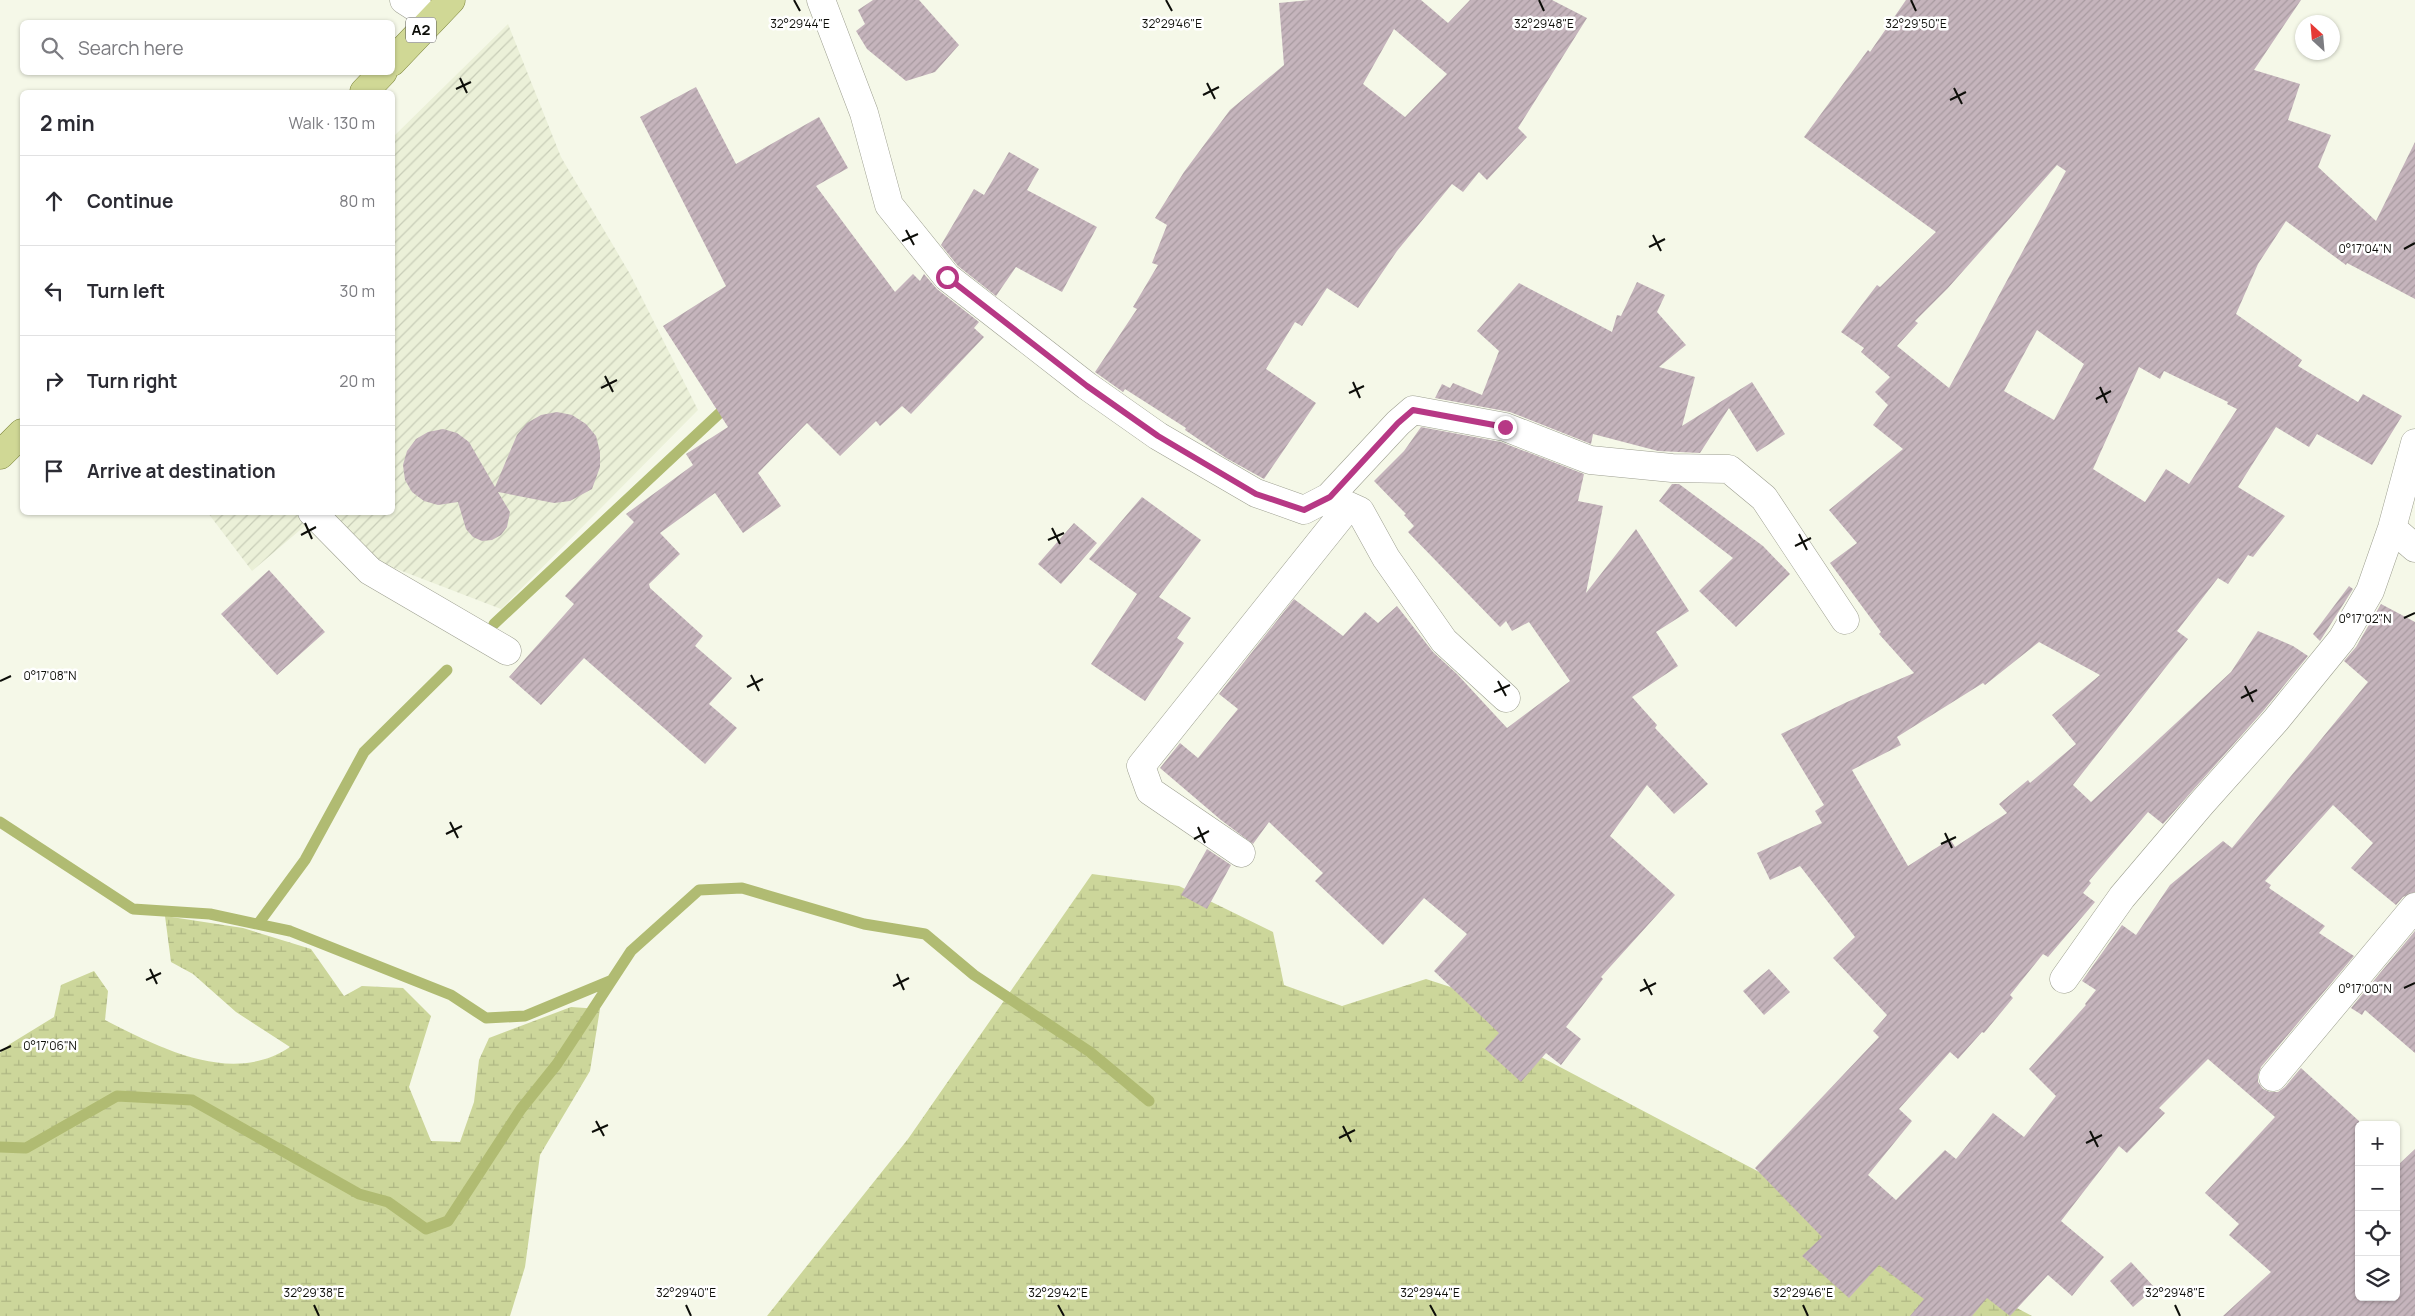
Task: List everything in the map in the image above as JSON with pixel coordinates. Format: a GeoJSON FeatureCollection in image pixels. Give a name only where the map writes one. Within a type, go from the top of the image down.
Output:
{"type":"FeatureCollection","features":[{"type":"Feature","properties":{"kind":"main road","name":"A2"},"geometry":{"type":"LineString","coordinates":[[395,59],[441,9]]}},
{"type":"Feature","properties":{"kind":"main road"},"geometry":{"type":"LineString","coordinates":[[366,90],[379,75]]}},
{"type":"Feature","properties":{"kind":"main road"},"geometry":{"type":"LineString","coordinates":[[0,455],[20,435]]}},
{"type":"Feature","properties":{"kind":"street"},"geometry":{"type":"LineString","coordinates":[[404,0],[441,9]]}},
{"type":"Feature","properties":{"kind":"street"},"geometry":{"type":"LineString","coordinates":[[820,0],[864,113],[889,206],[947,277],[1087,386],[1158,436],[1256,494],[1304,510],[1339,501],[1360,511],[1386,558],[1444,641],[1506,698]]}},
{"type":"Feature","properties":{"kind":"street"},"geometry":{"type":"LineString","coordinates":[[1241,853],[1150,791],[1141,766],[1398,423],[1413,410],[1505,427],[1590,460],[1672,468],[1729,469],[1764,498],[1845,620]]}},
{"type":"Feature","properties":{"kind":"street"},"geometry":{"type":"LineString","coordinates":[[2064,979],[2122,897],[2276,720],[2342,639],[2370,592],[2392,528],[2415,443]]}},
{"type":"Feature","properties":{"kind":"street"},"geometry":{"type":"LineString","coordinates":[[315,515],[370,571],[507,652]]}},
{"type":"Feature","properties":{"kind":"street"},"geometry":{"type":"LineString","coordinates":[[2392,528],[2415,548]]}},
{"type":"Feature","properties":{"kind":"street"},"geometry":{"type":"LineString","coordinates":[[2273,1077],[2415,907]]}},
{"type":"Feature","properties":{"kind":"shaded area"},"geometry":{"type":"Polygon","coordinates":[[[508,24],[561,157],[630,274],[698,410],[501,609],[368,558],[334,515],[395,515],[395,135],[508,24]]]}},
{"type":"Feature","properties":{"kind":"shaded area"},"geometry":{"type":"Polygon","coordinates":[[[210,515],[318,515],[252,571],[210,515]]]}},
{"type":"Feature","properties":{"kind":"green space"},"geometry":{"type":"Polygon","coordinates":[[[1092,874],[1179,886],[1273,932],[1284,985],[1342,1006],[1426,979],[1475,995],[1541,1057],[2032,1316],[767,1316],[908,1139],[1092,874]]]}},
{"type":"Feature","properties":{"kind":"green space"},"geometry":{"type":"Polygon","coordinates":[[[165,916],[243,928],[311,949],[344,996],[362,986],[403,988],[431,1016],[409,1087],[431,1141],[460,1142],[474,1102],[479,1060],[489,1038],[571,1007],[600,1009],[590,1071],[540,1155],[525,1267],[510,1316],[0,1316],[0,1053],[10,1044],[54,1017],[61,985],[94,971],[108,991],[105,1020],[149,1042],[196,1059],[220,1063],[244,1063],[268,1058],[290,1047],[236,1012],[193,974],[171,962],[165,916]]]}},
{"type":"Feature","properties":{"kind":"building"},"geometry":{"type":"Polygon","coordinates":[[[873,0],[919,0],[959,45],[935,72],[906,81],[867,49],[856,31],[865,24],[858,10],[873,0]]]}},
{"type":"Feature","properties":{"kind":"building"},"geometry":{"type":"Polygon","coordinates":[[[1310,0],[1421,0],[1448,23],[1470,0],[1552,0],[1587,18],[1518,128],[1527,137],[1487,180],[1479,172],[1463,192],[1452,184],[1397,251],[1358,308],[1327,288],[1302,326],[1295,322],[1266,369],[1316,403],[1264,479],[1226,458],[1185,430],[1186,428],[1125,389],[1123,392],[1095,372],[1137,309],[1133,307],[1158,265],[1152,263],[1167,225],[1155,218],[1184,172],[1230,110],[1284,65],[1279,3],[1310,0]],[[1394,29],[1363,84],[1405,117],[1447,74],[1394,29]]]}},
{"type":"Feature","properties":{"kind":"building"},"geometry":{"type":"Polygon","coordinates":[[[1906,0],[2301,0],[2254,70],[2300,84],[2288,120],[2331,135],[2318,167],[2376,221],[2415,142],[2415,299],[2347,263],[2346,265],[2286,221],[2258,264],[2236,314],[2302,360],[2298,366],[2358,402],[2363,394],[2402,416],[2372,465],[2317,434],[2309,447],[2276,427],[2238,487],[2285,516],[2253,557],[2248,555],[2228,584],[2218,578],[2177,631],[2188,639],[2073,785],[2091,802],[2231,672],[2258,631],[2293,646],[2308,656],[2264,710],[2163,824],[2148,812],[2089,881],[2091,883],[2083,893],[2095,902],[2048,957],[2043,954],[2010,995],[2013,998],[1984,1033],[1982,1032],[1958,1059],[1950,1052],[1899,1109],[1912,1121],[1868,1175],[1896,1200],[1945,1150],[1956,1159],[1993,1113],[2024,1137],[2056,1096],[2029,1069],[2086,1005],[2096,990],[2082,981],[2122,925],[2136,935],[2170,885],[2223,841],[2232,848],[2368,682],[2344,661],[2356,647],[2381,604],[2415,622],[2415,892],[2403,897],[2396,905],[2351,868],[2373,843],[2333,805],[2265,881],[2271,885],[2269,888],[2325,926],[2319,933],[2354,956],[2261,1067],[2258,1082],[2263,1089],[2270,1092],[2278,1092],[2285,1087],[2301,1068],[2359,1121],[2355,1121],[2355,1301],[2400,1301],[2400,1163],[2415,1149],[2415,1316],[2223,1316],[2271,1272],[2229,1235],[2239,1224],[2205,1193],[2275,1117],[2208,1059],[2159,1108],[2165,1113],[2127,1153],[2119,1146],[2061,1221],[2104,1257],[2072,1296],[2048,1275],[2010,1316],[1987,1298],[1972,1316],[1910,1316],[1924,1299],[1879,1265],[1849,1298],[1802,1256],[1822,1237],[1755,1168],[1879,1037],[1873,1031],[1887,1015],[1833,958],[1855,937],[1800,866],[1770,880],[1757,853],[1822,823],[1815,811],[1824,805],[1781,734],[1847,702],[1914,673],[1879,634],[1881,632],[1830,563],[1857,543],[1829,510],[1903,449],[1873,425],[1888,405],[1875,392],[1890,377],[1861,352],[1864,348],[1841,332],[1877,285],[1880,287],[1936,232],[1804,137],[1868,50],[1870,52],[1906,0]],[[2057,165],[1948,288],[1915,321],[1918,323],[1897,346],[1949,388],[2066,171],[2057,165]],[[2037,330],[2004,391],[2054,420],[2084,364],[2037,330]],[[2139,367],[2093,469],[2145,502],[2166,469],[2189,484],[2237,409],[2227,404],[2228,402],[2164,371],[2160,379],[2139,367]],[[2039,642],[1985,685],[1983,683],[1897,737],[1901,745],[1852,770],[1908,866],[1950,839],[1955,847],[2007,813],[1999,804],[2028,780],[2030,783],[2076,744],[2052,715],[2100,675],[2039,642]]]}},
{"type":"Feature","properties":{"kind":"building"},"geometry":{"type":"Polygon","coordinates":[[[696,87],[736,164],[819,117],[848,168],[816,186],[895,292],[913,274],[920,281],[924,274],[937,289],[979,322],[974,328],[984,337],[911,414],[902,406],[880,426],[876,421],[840,456],[807,423],[758,473],[781,506],[743,533],[715,493],[660,533],[680,554],[649,584],[650,588],[703,636],[695,646],[732,678],[709,704],[737,728],[705,764],[584,658],[541,705],[509,677],[574,604],[565,596],[634,522],[626,514],[693,465],[686,454],[728,427],[663,326],[726,286],[640,117],[696,87]]]}},
{"type":"Feature","properties":{"kind":"building"},"geometry":{"type":"Polygon","coordinates":[[[1009,152],[1039,169],[1027,190],[1097,227],[1062,292],[1016,267],[996,296],[958,266],[941,245],[974,189],[984,195],[1009,152]]]}},
{"type":"Feature","properties":{"kind":"building"},"geometry":{"type":"Polygon","coordinates":[[[1637,282],[1665,295],[1657,312],[1686,345],[1659,367],[1695,377],[1682,426],[1752,382],[1785,434],[1757,452],[1729,408],[1700,453],[1658,451],[1593,434],[1591,444],[1510,412],[1435,398],[1442,384],[1450,388],[1453,383],[1482,395],[1499,351],[1477,331],[1519,283],[1612,332],[1617,315],[1621,316],[1637,282]]]}},
{"type":"Feature","properties":{"kind":"building"},"geometry":{"type":"Polygon","coordinates":[[[557,412],[572,415],[586,424],[596,436],[600,452],[600,467],[592,489],[570,501],[554,503],[498,492],[510,512],[507,527],[501,535],[492,540],[482,541],[473,537],[466,529],[458,502],[438,505],[424,501],[412,492],[405,480],[403,465],[407,451],[416,439],[428,432],[443,429],[457,433],[469,442],[495,487],[517,435],[527,423],[541,415],[557,412]]]}},
{"type":"Feature","properties":{"kind":"building"},"geometry":{"type":"Polygon","coordinates":[[[1421,427],[1501,442],[1584,474],[1578,501],[1603,506],[1586,593],[1636,529],[1689,611],[1656,632],[1678,666],[1632,697],[1657,725],[1655,728],[1708,784],[1674,814],[1647,785],[1610,836],[1675,895],[1601,977],[1603,979],[1566,1027],[1581,1039],[1561,1065],[1546,1053],[1521,1082],[1485,1049],[1499,1033],[1434,971],[1467,934],[1424,898],[1383,945],[1315,881],[1323,873],[1269,822],[1253,844],[1221,820],[1160,768],[1180,743],[1198,758],[1238,709],[1219,694],[1294,599],[1343,636],[1365,612],[1378,623],[1397,606],[1433,652],[1457,674],[1507,728],[1570,681],[1529,622],[1512,631],[1506,621],[1500,627],[1408,532],[1414,526],[1404,515],[1406,514],[1374,481],[1404,451],[1421,427]]]}},
{"type":"Feature","properties":{"kind":"building"},"geometry":{"type":"Polygon","coordinates":[[[1672,484],[1679,484],[1763,546],[1790,574],[1736,627],[1699,591],[1733,558],[1659,501],[1672,484]]]}},
{"type":"Feature","properties":{"kind":"building"},"geometry":{"type":"Polygon","coordinates":[[[1142,497],[1201,540],[1159,597],[1191,618],[1177,638],[1184,643],[1145,701],[1091,664],[1137,594],[1089,559],[1142,497]]]}},
{"type":"Feature","properties":{"kind":"building"},"geometry":{"type":"Polygon","coordinates":[[[1074,523],[1097,543],[1061,584],[1038,564],[1074,523]]]}},
{"type":"Feature","properties":{"kind":"building"},"geometry":{"type":"Polygon","coordinates":[[[269,570],[325,632],[277,675],[221,614],[269,570]]]}},
{"type":"Feature","properties":{"kind":"building"},"geometry":{"type":"Polygon","coordinates":[[[2349,586],[2353,589],[2320,641],[2313,634],[2349,586]]]}},
{"type":"Feature","properties":{"kind":"building"},"geometry":{"type":"Polygon","coordinates":[[[1207,849],[1231,865],[1207,909],[1181,895],[1207,849]]]}},
{"type":"Feature","properties":{"kind":"building"},"geometry":{"type":"Polygon","coordinates":[[[2415,931],[2415,1053],[2365,1010],[2362,1015],[2351,1008],[2415,931]]]}},
{"type":"Feature","properties":{"kind":"building"},"geometry":{"type":"Polygon","coordinates":[[[1769,969],[1790,992],[1764,1015],[1743,991],[1769,969]]]}},
{"type":"Feature","properties":{"kind":"building"},"geometry":{"type":"Polygon","coordinates":[[[2131,1262],[2155,1288],[2133,1307],[2110,1281],[2131,1262]]]}},
{"type":"Feature","properties":{"kind":"waterway"},"geometry":{"type":"LineString","coordinates":[[494,624],[724,409]]}},
{"type":"Feature","properties":{"kind":"waterway"},"geometry":{"type":"LineString","coordinates":[[258,924],[305,860],[364,752],[447,670]]}},
{"type":"Feature","properties":{"kind":"waterway"},"geometry":{"type":"LineString","coordinates":[[0,822],[133,909],[210,914],[290,931],[451,995],[486,1018],[525,1016],[612,980]]}},
{"type":"Feature","properties":{"kind":"waterway"},"geometry":{"type":"LineString","coordinates":[[0,1147],[26,1148],[117,1096],[192,1100],[359,1194],[388,1202],[426,1229],[448,1221],[521,1109],[557,1064],[631,951],[699,890],[742,888],[864,924],[925,934],[974,975],[1090,1052],[1149,1101]]}},
{"type":"Feature","properties":{"kind":"route"},"geometry":{"type":"LineString","coordinates":[[947,277],[1087,386],[1158,436],[1256,494],[1304,510],[1330,497],[1398,423],[1413,410],[1505,427]]}}]}
